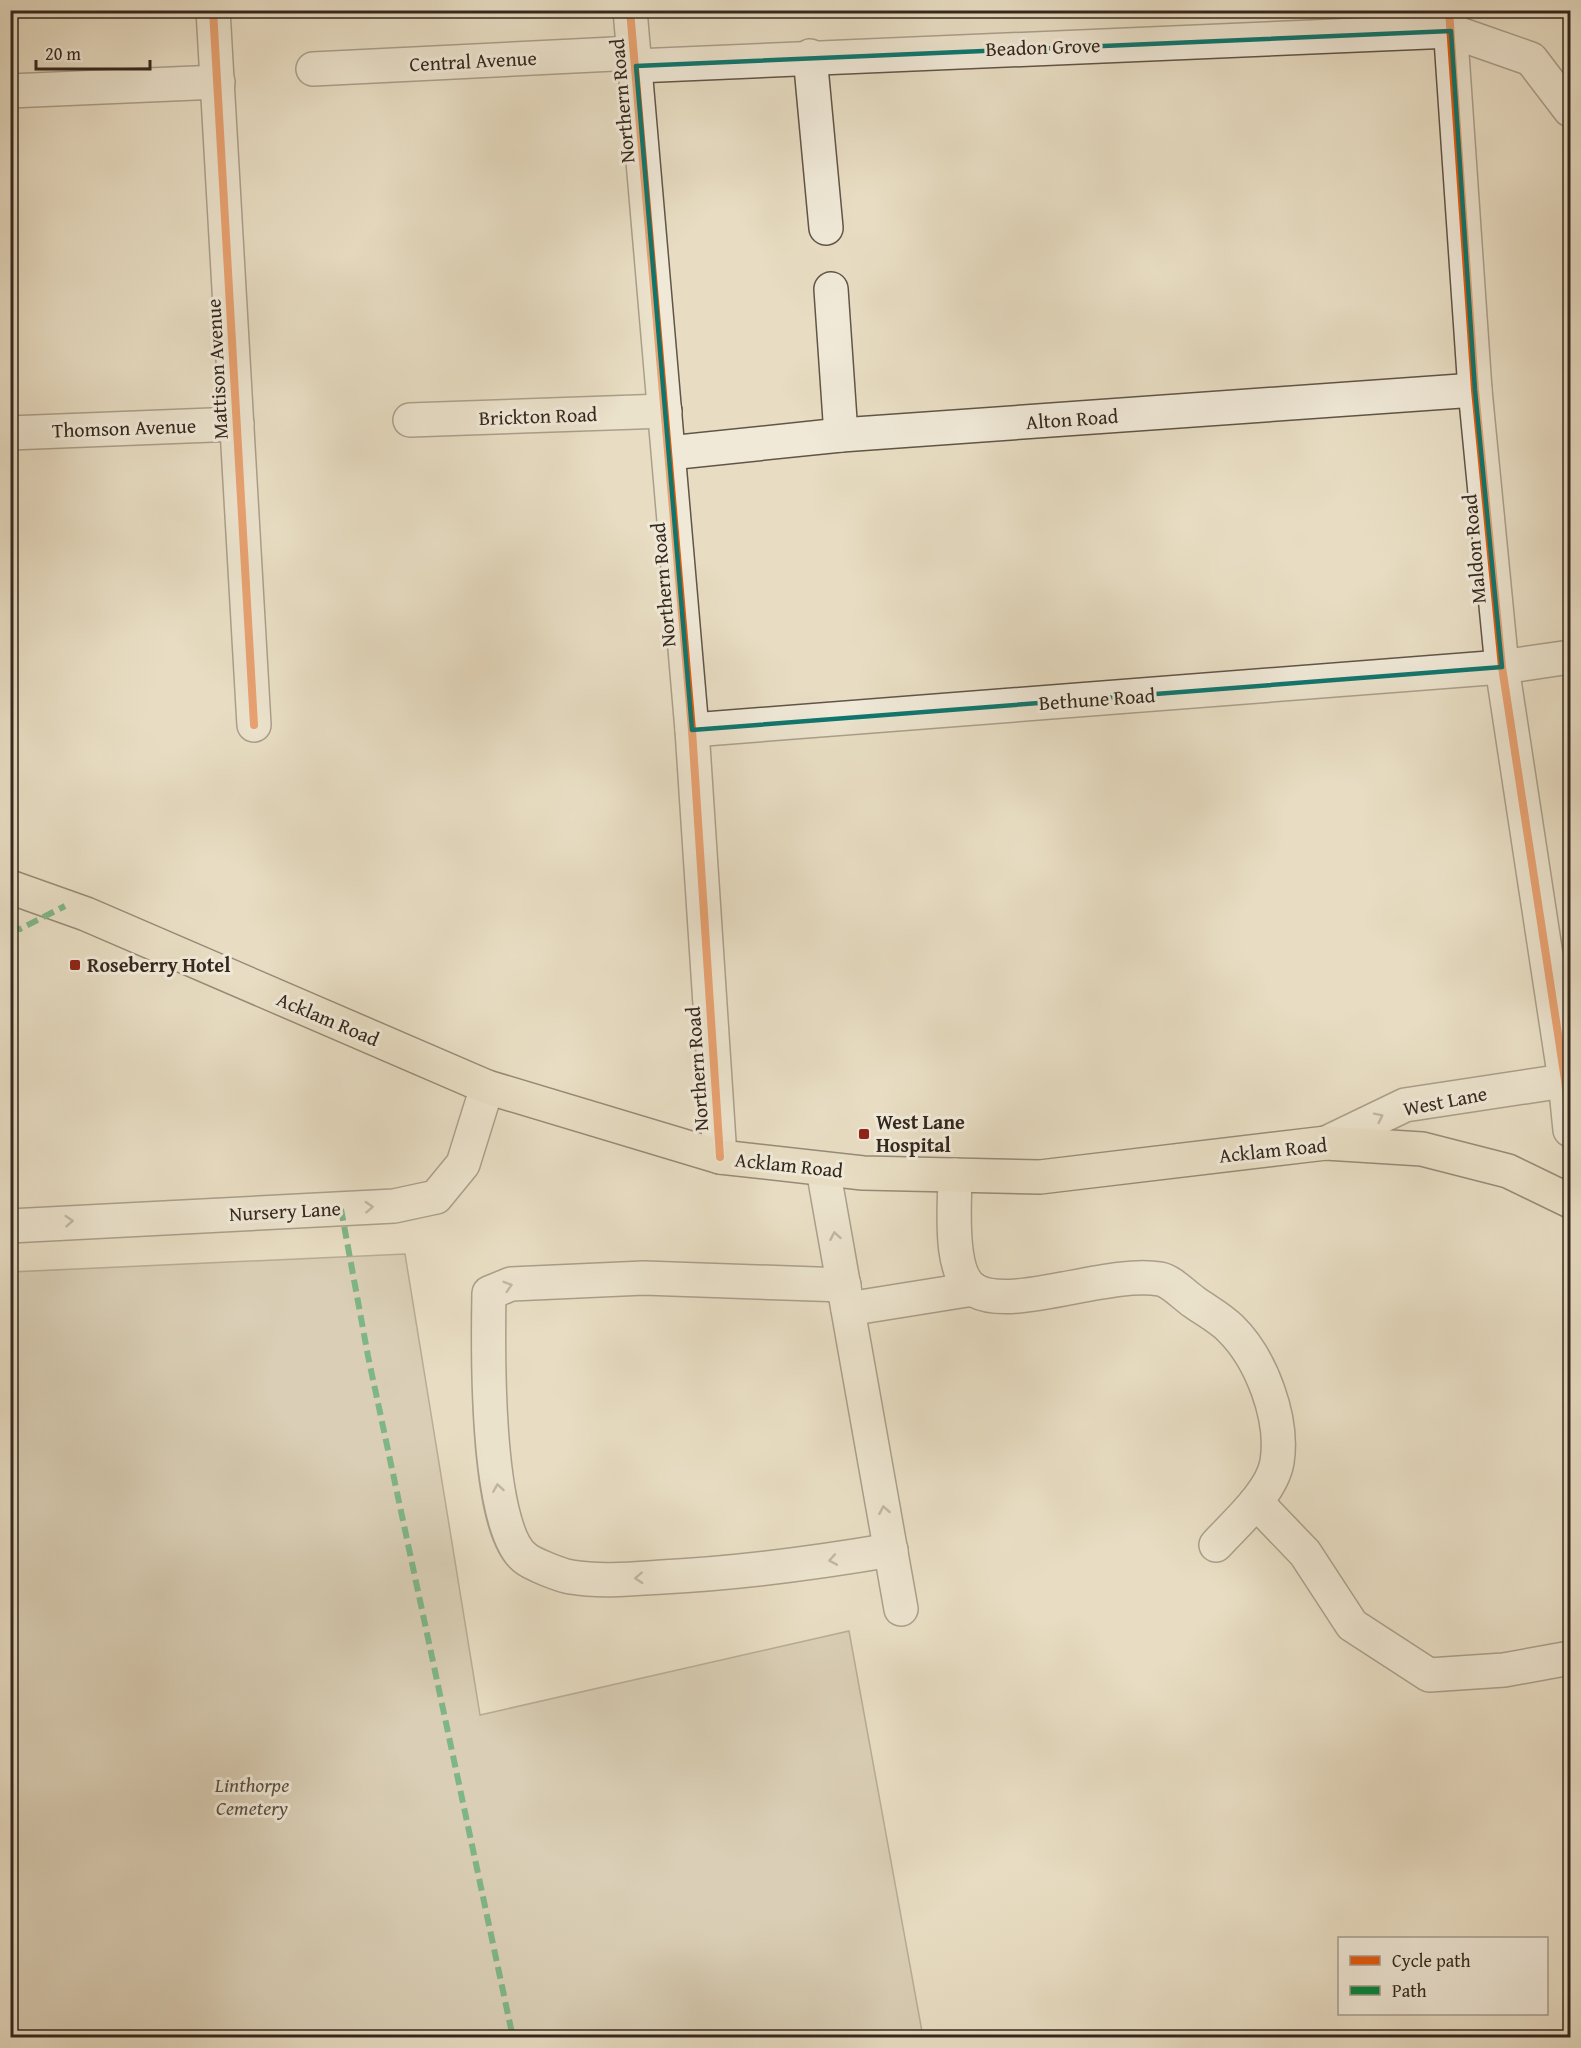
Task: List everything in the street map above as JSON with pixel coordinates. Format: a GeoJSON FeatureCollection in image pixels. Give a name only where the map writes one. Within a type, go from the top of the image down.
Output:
{"type":"FeatureCollection","features":[{"type":"Feature","properties":{"kind":"main road","name":"Acklam Road"},"geometry":{"type":"LineString","coordinates":[[10,887],[86,914],[488,1087],[720,1158],[863,1173],[1040,1177],[1326,1143],[1422,1149],[1508,1171],[1570,1201]]}},
{"type":"Feature","properties":{"kind":"street","name":"Mattison Avenue"},"geometry":{"type":"LineString","coordinates":[[213,10],[254,725]]}},
{"type":"Feature","properties":{"kind":"street","name":"Northern Road"},"geometry":{"type":"LineString","coordinates":[[630,10],[692,730],[720,1158]]}},
{"type":"Feature","properties":{"kind":"street"},"geometry":{"type":"LineString","coordinates":[[1450,21],[1531,59],[1570,110]]}},
{"type":"Feature","properties":{"kind":"street","name":"Beadon Grove"},"geometry":{"type":"LineString","coordinates":[[635,59],[810,56],[1450,21]]}},
{"type":"Feature","properties":{"kind":"street","name":"Maldon Road"},"geometry":{"type":"LineString","coordinates":[[1450,21],[1475,390],[1502,667],[1568,1080],[1570,1130]]}},
{"type":"Feature","properties":{"kind":"street"},"geometry":{"type":"LineString","coordinates":[[810,56],[826,228]]}},
{"type":"Feature","properties":{"kind":"street","name":"Central Avenue"},"geometry":{"type":"LineString","coordinates":[[313,69],[635,59]]}},
{"type":"Feature","properties":{"kind":"street"},"geometry":{"type":"LineString","coordinates":[[10,91],[218,82]]}},
{"type":"Feature","properties":{"kind":"street"},"geometry":{"type":"LineString","coordinates":[[831,289],[841,435]]}},
{"type":"Feature","properties":{"kind":"street","name":"Alton Road"},"geometry":{"type":"LineString","coordinates":[[669,453],[841,435],[1475,390]]}},
{"type":"Feature","properties":{"kind":"street","name":"Brickton Road"},"geometry":{"type":"LineString","coordinates":[[410,420],[665,411]]}},
{"type":"Feature","properties":{"kind":"street","name":"Thomson Avenue"},"geometry":{"type":"LineString","coordinates":[[10,433],[237,424]]}},
{"type":"Feature","properties":{"kind":"street","name":"Bethune Road"},"geometry":{"type":"LineString","coordinates":[[692,730],[1502,667],[1570,657]]}},
{"type":"Feature","properties":{"kind":"street","name":"West Lane"},"geometry":{"type":"LineString","coordinates":[[1326,1143],[1405,1105],[1568,1080]]}},
{"type":"Feature","properties":{"kind":"street","name":"Nursery Lane"},"geometry":{"type":"LineString","coordinates":[[10,1226],[394,1206],[436,1197],[463,1164],[488,1087]]}},
{"type":"Feature","properties":{"kind":"street"},"geometry":{"type":"LineString","coordinates":[[823,1169],[901,1610]]}},
{"type":"Feature","properties":{"kind":"street"},"geometry":{"type":"LineString","coordinates":[[956,1175],[956,1251],[962,1277],[973,1289]]}},
{"type":"Feature","properties":{"kind":"street"},"geometry":{"type":"LineString","coordinates":[[891,1550],[720,1574],[622,1579],[569,1577],[524,1558],[505,1526],[497,1485],[488,1371],[489,1293],[511,1284],[645,1278],[846,1297],[973,1289],[1002,1298],[1123,1277],[1162,1279],[1230,1328],[1256,1359],[1270,1395],[1277,1432],[1277,1463],[1256,1502],[1216,1545]]}},
{"type":"Feature","properties":{"kind":"street"},"geometry":{"type":"LineString","coordinates":[[1256,1502],[1305,1553],[1352,1625],[1429,1675],[1504,1670],[1570,1658]]}},
{"type":"Feature","properties":{"kind":"highlighted area"},"geometry":{"type":"Polygon","coordinates":[[[1451,31],[1475,390],[1502,667],[692,730],[636,66],[1451,31]]]}},
{"type":"Feature","properties":{"kind":"green space","name":"Linthorpe Cemetery"},"geometry":{"type":"Polygon","coordinates":[[[405,1254],[480,1715],[849,1631],[923,2037],[11,2037],[11,1272],[405,1254]]]}},
{"type":"Feature","properties":{"kind":"marked path"},"geometry":{"type":"LineString","coordinates":[[10,928],[20,929],[65,906]]}},
{"type":"Feature","properties":{"kind":"marked path"},"geometry":{"type":"LineString","coordinates":[[341,1209],[368,1356],[513,2038]]}},
{"type":"Feature","properties":{"kind":"cycle path"},"geometry":{"type":"LineString","coordinates":[[213,10],[254,725]]}},
{"type":"Feature","properties":{"kind":"cycle path"},"geometry":{"type":"LineString","coordinates":[[630,10],[692,730],[720,1157]]}},
{"type":"Feature","properties":{"kind":"cycle path"},"geometry":{"type":"LineString","coordinates":[[1449,10],[1475,390],[1502,667],[1565,1080],[1570,1130]]}},
{"type":"Feature","properties":{"kind":"place","name":"Roseberry Hotel"},"geometry":{"type":"Point","coordinates":[75,965]}},
{"type":"Feature","properties":{"kind":"place","name":"West Lane Hospital"},"geometry":{"type":"Point","coordinates":[864,1134]}}]}
